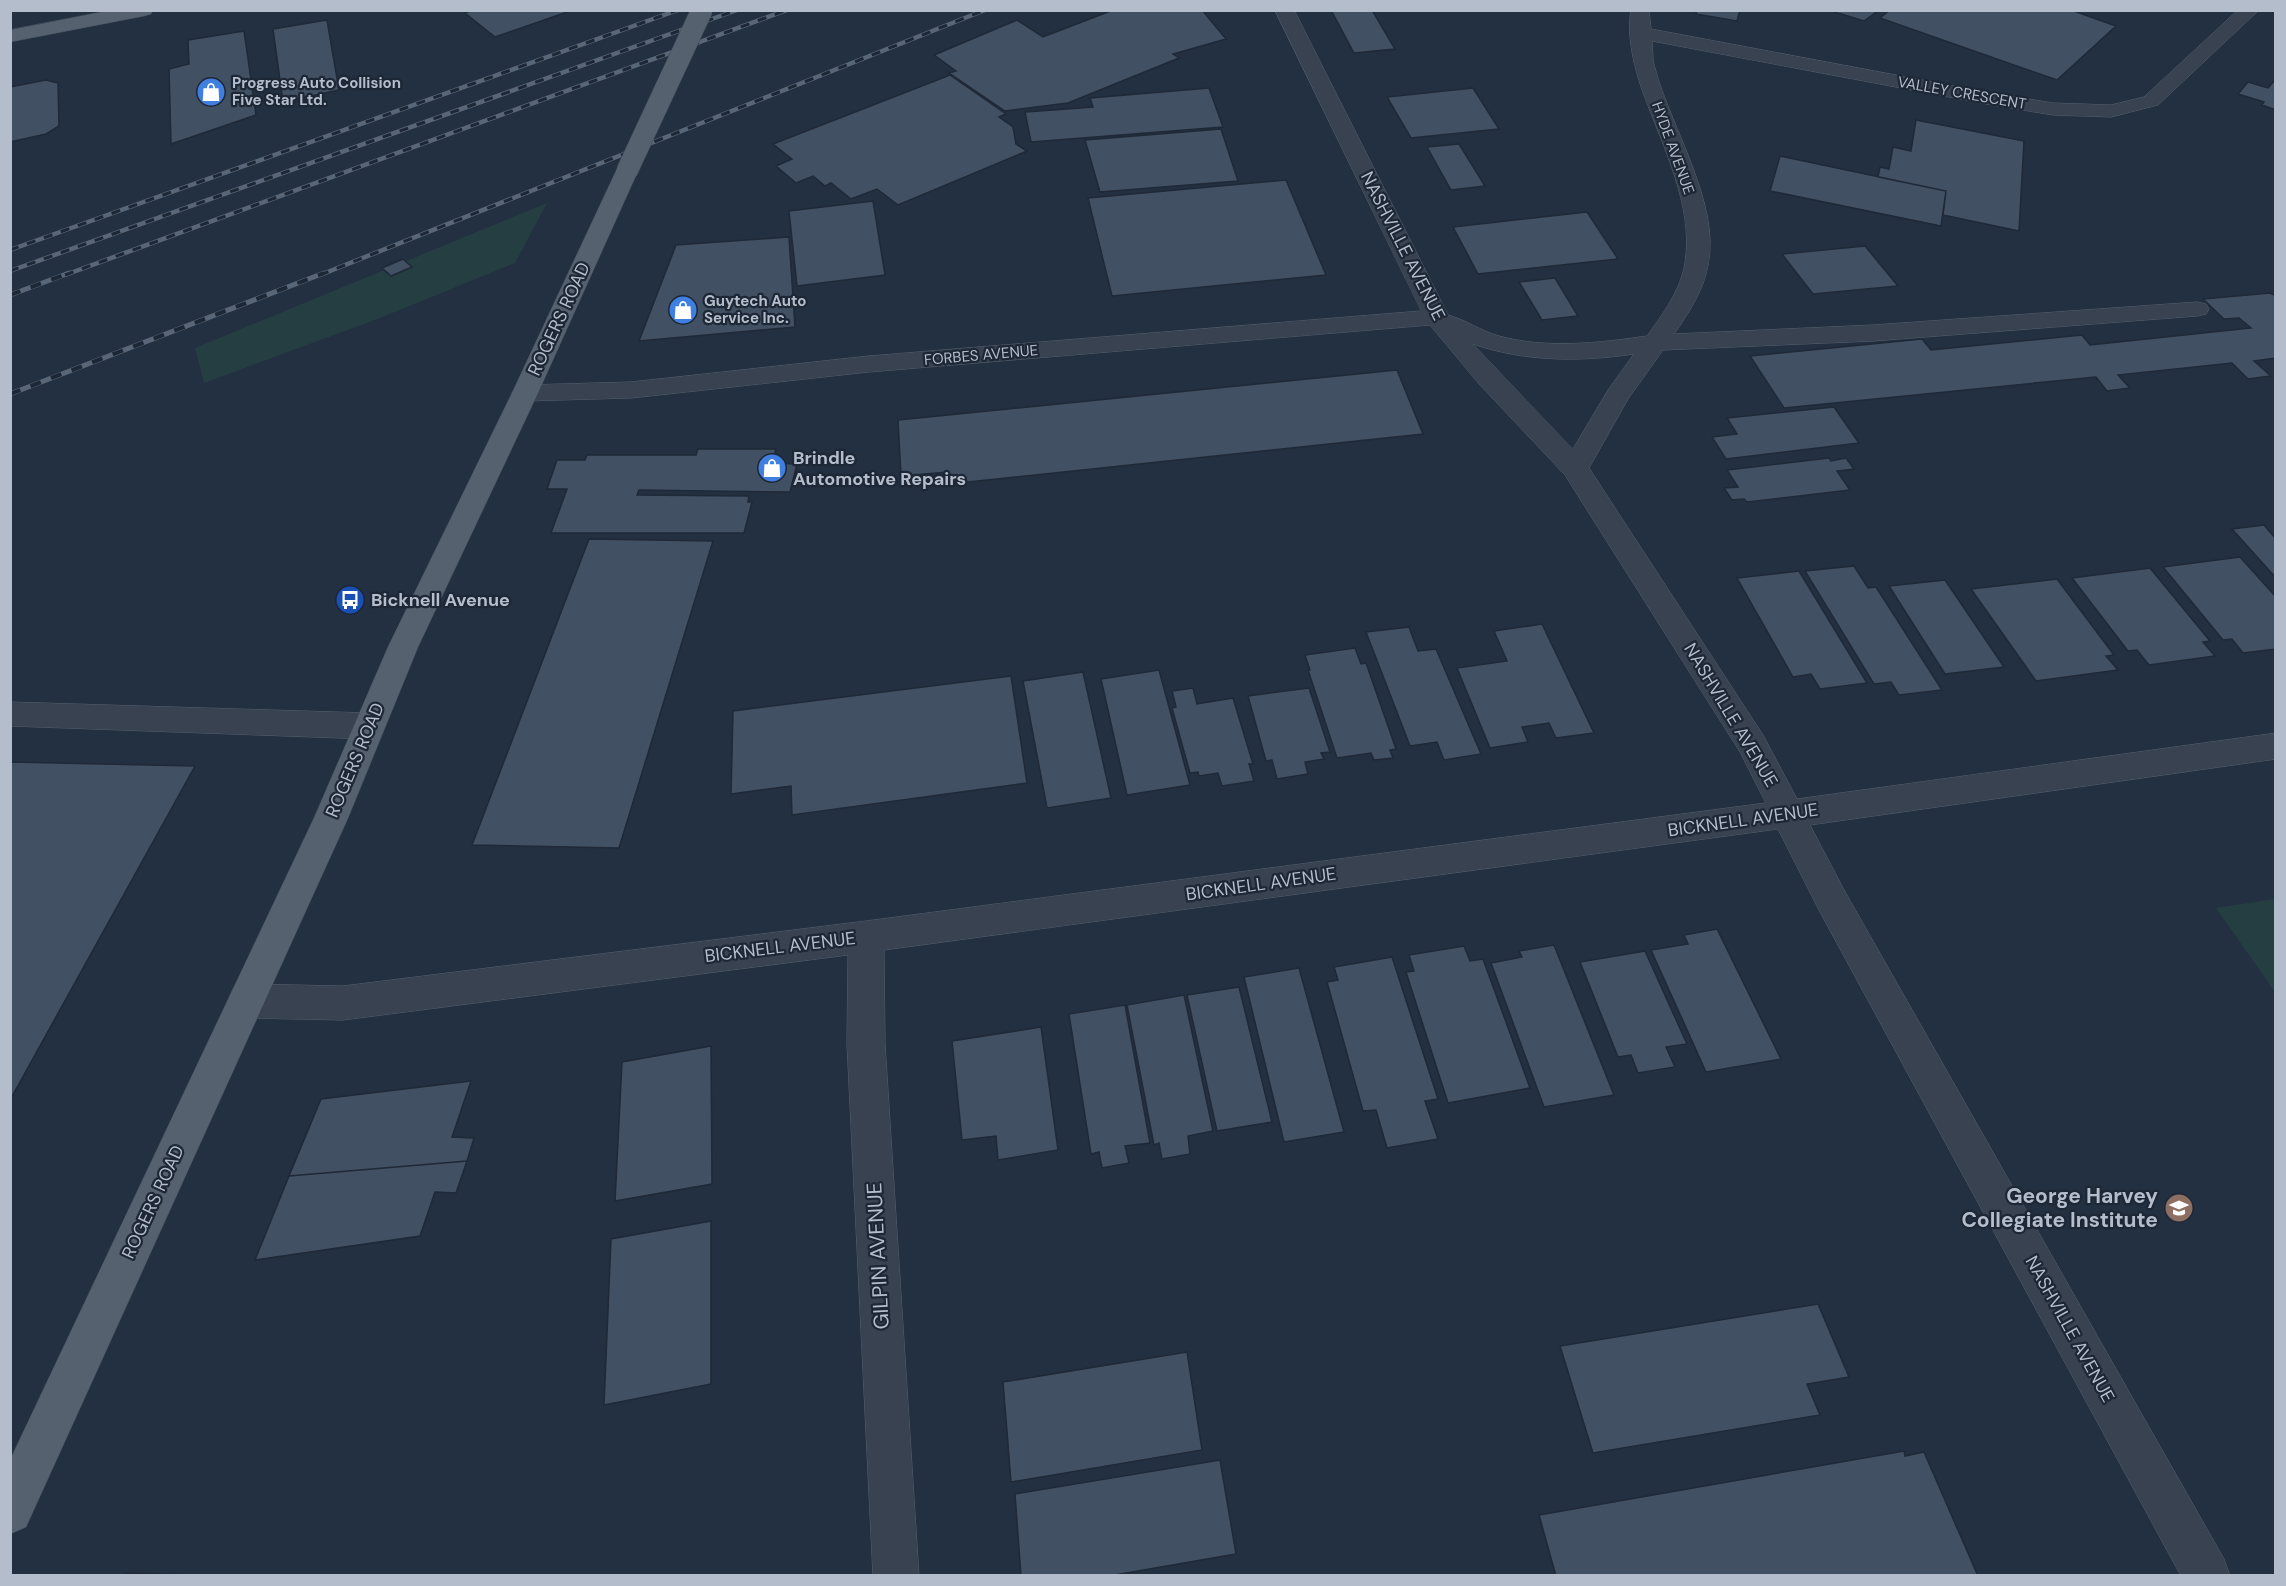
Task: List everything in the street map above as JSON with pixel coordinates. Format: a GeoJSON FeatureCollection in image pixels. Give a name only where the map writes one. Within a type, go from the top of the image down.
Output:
{"type":"FeatureCollection","features":[{"type":"Feature","properties":{"kind":"main road"},"geometry":{"type":"LineString","coordinates":[[10,36],[144,10]]}},
{"type":"Feature","properties":{"kind":"main road","name":"ROGERS ROAD"},"geometry":{"type":"LineString","coordinates":[[10,1511],[331,818],[368,726],[404,646],[525,393],[702,10]]}},
{"type":"Feature","properties":{"kind":"street","name":"NASHVILLE AVENUE"},"geometry":{"type":"LineString","coordinates":[[1284,10],[1436,317],[1489,379],[1575,468],[1752,744],[1790,814],[1832,901],[2207,1575]]}},
{"type":"Feature","properties":{"kind":"street","name":"VALLEY CRESCENT"},"geometry":{"type":"LineString","coordinates":[[1641,22],[1986,98],[2053,109],[2111,111],[2151,101],[2250,10]]}},
{"type":"Feature","properties":{"kind":"street","name":"HYDE AVENUE"},"geometry":{"type":"LineString","coordinates":[[1575,468],[1617,396],[1668,325],[1687,293],[1697,264],[1691,194],[1644,67],[1641,22]]}},
{"type":"Feature","properties":{"kind":"street"},"geometry":{"type":"LineString","coordinates":[[1436,317],[1462,333],[1479,339],[1530,349],[1590,351],[1654,343],[1873,333],[2197,309]]}},
{"type":"Feature","properties":{"kind":"street","name":"FORBES AVENUE"},"geometry":{"type":"LineString","coordinates":[[525,393],[631,390],[869,364],[1436,317]]}},
{"type":"Feature","properties":{"kind":"street"},"geometry":{"type":"LineString","coordinates":[[10,714],[368,726]]}},
{"type":"Feature","properties":{"kind":"street","name":"BICKNELL AVENUE"},"geometry":{"type":"LineString","coordinates":[[246,1001],[343,1003],[866,937],[1790,814],[2276,746]]}},
{"type":"Feature","properties":{"kind":"street","name":"GILPIN AVENUE"},"geometry":{"type":"LineString","coordinates":[[866,937],[867,1044],[896,1575]]}},
{"type":"Feature","properties":{"kind":"green space"},"geometry":{"type":"Polygon","coordinates":[[[547,203],[515,263],[380,318],[204,383],[195,348],[547,203]]]}},
{"type":"Feature","properties":{"kind":"green space"},"geometry":{"type":"Polygon","coordinates":[[[2276,899],[2275,992],[2216,908],[2276,899]]]}},
{"type":"Feature","properties":{"kind":"building"},"geometry":{"type":"Polygon","coordinates":[[[473,10],[573,10],[495,37],[465,13],[473,10]]]}},
{"type":"Feature","properties":{"kind":"building"},"geometry":{"type":"Polygon","coordinates":[[[1113,10],[1202,10],[1226,39],[1173,54],[1179,58],[1068,103],[1005,111],[949,73],[956,71],[934,55],[1017,20],[1043,37],[1113,10]]]}},
{"type":"Feature","properties":{"kind":"building"},"geometry":{"type":"Polygon","coordinates":[[[1331,10],[1372,10],[1395,49],[1354,53],[1331,10]]]}},
{"type":"Feature","properties":{"kind":"building"},"geometry":{"type":"Polygon","coordinates":[[[1697,10],[1740,10],[1737,21],[1696,14],[1697,10]]]}},
{"type":"Feature","properties":{"kind":"building"},"geometry":{"type":"Polygon","coordinates":[[[1828,10],[1879,10],[1864,21],[1828,10]]]}},
{"type":"Feature","properties":{"kind":"building"},"geometry":{"type":"Polygon","coordinates":[[[1890,10],[2071,10],[2116,26],[2057,80],[1880,18],[1890,10]]]}},
{"type":"Feature","properties":{"kind":"building"},"geometry":{"type":"Polygon","coordinates":[[[327,20],[339,90],[283,102],[273,29],[327,20]]]}},
{"type":"Feature","properties":{"kind":"building","name":"Progress Auto Collision Five Star Ltd."},"geometry":{"type":"Polygon","coordinates":[[[244,31],[256,115],[171,144],[169,69],[189,64],[188,40],[244,31]]]}},
{"type":"Feature","properties":{"kind":"building"},"geometry":{"type":"Polygon","coordinates":[[[950,75],[1006,114],[999,117],[1013,127],[1016,144],[1027,151],[898,205],[877,189],[851,199],[831,183],[825,186],[813,176],[796,183],[776,166],[792,159],[773,144],[950,75]]]}},
{"type":"Feature","properties":{"kind":"building"},"geometry":{"type":"Polygon","coordinates":[[[2276,79],[2276,110],[2262,105],[2264,102],[2238,94],[2248,82],[2268,88],[2276,79]]]}},
{"type":"Feature","properties":{"kind":"building"},"geometry":{"type":"Polygon","coordinates":[[[46,80],[58,83],[59,126],[46,134],[10,142],[10,87],[46,80]]]}},
{"type":"Feature","properties":{"kind":"building"},"geometry":{"type":"Polygon","coordinates":[[[1209,88],[1223,127],[1031,142],[1025,112],[1093,107],[1090,98],[1209,88]]]}},
{"type":"Feature","properties":{"kind":"building"},"geometry":{"type":"Polygon","coordinates":[[[1473,88],[1499,129],[1411,138],[1387,97],[1473,88]]]}},
{"type":"Feature","properties":{"kind":"building"},"geometry":{"type":"Polygon","coordinates":[[[1916,120],[2024,141],[2019,231],[1943,215],[1946,191],[1878,177],[1880,167],[1889,169],[1893,147],[1911,151],[1916,120]]]}},
{"type":"Feature","properties":{"kind":"building"},"geometry":{"type":"Polygon","coordinates":[[[1221,129],[1238,181],[1100,192],[1085,140],[1221,129]]]}},
{"type":"Feature","properties":{"kind":"building"},"geometry":{"type":"Polygon","coordinates":[[[1459,144],[1485,186],[1451,190],[1427,147],[1459,144]]]}},
{"type":"Feature","properties":{"kind":"building"},"geometry":{"type":"Polygon","coordinates":[[[1780,156],[1946,191],[1941,226],[1770,191],[1780,156]]]}},
{"type":"Feature","properties":{"kind":"building"},"geometry":{"type":"Polygon","coordinates":[[[1286,180],[1326,275],[1112,296],[1088,198],[1286,180]]]}},
{"type":"Feature","properties":{"kind":"building"},"geometry":{"type":"Polygon","coordinates":[[[873,201],[885,275],[797,286],[789,211],[873,201]]]}},
{"type":"Feature","properties":{"kind":"building"},"geometry":{"type":"Polygon","coordinates":[[[1587,212],[1618,259],[1478,274],[1453,227],[1587,212]]]}},
{"type":"Feature","properties":{"kind":"building"},"geometry":{"type":"Polygon","coordinates":[[[789,237],[795,327],[639,341],[676,245],[789,237]]]}},
{"type":"Feature","properties":{"kind":"building"},"geometry":{"type":"Polygon","coordinates":[[[1865,246],[1898,286],[1813,294],[1782,254],[1865,246]]]}},
{"type":"Feature","properties":{"kind":"building"},"geometry":{"type":"Polygon","coordinates":[[[403,259],[412,267],[391,276],[382,268],[403,259]]]}},
{"type":"Feature","properties":{"kind":"building"},"geometry":{"type":"Polygon","coordinates":[[[1555,278],[1578,316],[1542,320],[1519,282],[1555,278]]]}},
{"type":"Feature","properties":{"kind":"building"},"geometry":{"type":"Polygon","coordinates":[[[2270,293],[2276,296],[2276,358],[2254,361],[2271,376],[2248,379],[2232,363],[2118,375],[2130,388],[2107,391],[2096,377],[1784,408],[1750,356],[1922,339],[1931,350],[2082,335],[2090,345],[2251,328],[2239,318],[2224,319],[2203,299],[2270,293]]]}},
{"type":"Feature","properties":{"kind":"building"},"geometry":{"type":"Polygon","coordinates":[[[1397,370],[1423,434],[949,484],[948,472],[901,476],[898,420],[1397,370]]]}},
{"type":"Feature","properties":{"kind":"building"},"geometry":{"type":"Polygon","coordinates":[[[1834,407],[1859,443],[1726,459],[1712,437],[1737,434],[1727,418],[1834,407]]]}},
{"type":"Feature","properties":{"kind":"building"},"geometry":{"type":"Polygon","coordinates":[[[698,449],[776,449],[772,463],[797,464],[790,492],[639,490],[637,495],[749,496],[748,502],[752,502],[744,533],[551,533],[567,489],[547,489],[557,460],[585,460],[587,455],[696,455],[698,449]]]}},
{"type":"Feature","properties":{"kind":"building"},"geometry":{"type":"Polygon","coordinates":[[[1829,458],[1831,461],[1846,458],[1854,469],[1837,471],[1850,490],[1747,502],[1744,499],[1732,500],[1724,488],[1738,487],[1727,470],[1829,458]]]}},
{"type":"Feature","properties":{"kind":"building"},"geometry":{"type":"Polygon","coordinates":[[[2264,525],[2276,539],[2276,578],[2232,529],[2264,525]]]}},
{"type":"Feature","properties":{"kind":"building"},"geometry":{"type":"Polygon","coordinates":[[[589,539],[713,541],[619,848],[472,845],[589,539]]]}},
{"type":"Feature","properties":{"kind":"building"},"geometry":{"type":"Polygon","coordinates":[[[2240,557],[2276,597],[2276,649],[2243,653],[2232,639],[2223,640],[2163,567],[2240,557]]]}},
{"type":"Feature","properties":{"kind":"building"},"geometry":{"type":"Polygon","coordinates":[[[1854,566],[1868,588],[1876,587],[1942,690],[1899,695],[1891,682],[1874,684],[1805,571],[1854,566]]]}},
{"type":"Feature","properties":{"kind":"building"},"geometry":{"type":"Polygon","coordinates":[[[2150,568],[2210,641],[2203,642],[2215,656],[2149,665],[2137,650],[2128,651],[2072,578],[2150,568]]]}},
{"type":"Feature","properties":{"kind":"building"},"geometry":{"type":"Polygon","coordinates":[[[1799,571],[1867,683],[1820,689],[1811,674],[1793,677],[1737,578],[1799,571]]]}},
{"type":"Feature","properties":{"kind":"building"},"geometry":{"type":"Polygon","coordinates":[[[2057,579],[2114,655],[2106,656],[2118,670],[2036,681],[1971,589],[2057,579]]]}},
{"type":"Feature","properties":{"kind":"building"},"geometry":{"type":"Polygon","coordinates":[[[1945,580],[2004,667],[1945,674],[1889,586],[1945,580]]]}},
{"type":"Feature","properties":{"kind":"building"},"geometry":{"type":"Polygon","coordinates":[[[1542,624],[1594,733],[1556,738],[1549,723],[1522,727],[1528,742],[1490,748],[1457,668],[1507,661],[1494,631],[1542,624]]]}},
{"type":"Feature","properties":{"kind":"building"},"geometry":{"type":"Polygon","coordinates":[[[1409,627],[1418,651],[1436,649],[1481,754],[1444,760],[1437,742],[1410,746],[1366,632],[1409,627]]]}},
{"type":"Feature","properties":{"kind":"building"},"geometry":{"type":"Polygon","coordinates":[[[1355,648],[1361,664],[1366,663],[1396,749],[1390,750],[1393,758],[1374,760],[1371,753],[1337,758],[1305,655],[1355,648]]]}},
{"type":"Feature","properties":{"kind":"building"},"geometry":{"type":"Polygon","coordinates":[[[1159,670],[1190,785],[1127,795],[1101,679],[1159,670]]]}},
{"type":"Feature","properties":{"kind":"building"},"geometry":{"type":"Polygon","coordinates":[[[1083,672],[1111,798],[1047,808],[1023,681],[1083,672]]]}},
{"type":"Feature","properties":{"kind":"building"},"geometry":{"type":"Polygon","coordinates":[[[1011,676],[1027,783],[792,815],[791,786],[731,794],[733,711],[1011,676]]]}},
{"type":"Feature","properties":{"kind":"building"},"geometry":{"type":"Polygon","coordinates":[[[1193,688],[1197,704],[1233,698],[1253,764],[1249,764],[1254,781],[1222,786],[1218,773],[1199,776],[1198,772],[1190,773],[1172,708],[1176,707],[1172,691],[1193,688]]]}},
{"type":"Feature","properties":{"kind":"building"},"geometry":{"type":"Polygon","coordinates":[[[1309,688],[1330,752],[1321,753],[1324,759],[1305,762],[1308,774],[1277,779],[1272,760],[1266,761],[1248,696],[1309,688]]]}},
{"type":"Feature","properties":{"kind":"building"},"geometry":{"type":"Polygon","coordinates":[[[10,762],[195,766],[10,1100],[10,762]]]}},
{"type":"Feature","properties":{"kind":"building"},"geometry":{"type":"Polygon","coordinates":[[[1717,929],[1781,1059],[1706,1072],[1651,950],[1688,944],[1684,935],[1717,929]]]}},
{"type":"Feature","properties":{"kind":"building"},"geometry":{"type":"Polygon","coordinates":[[[1554,945],[1614,1095],[1544,1107],[1491,963],[1522,957],[1519,951],[1554,945]]]}},
{"type":"Feature","properties":{"kind":"building"},"geometry":{"type":"Polygon","coordinates":[[[1464,946],[1470,961],[1483,959],[1530,1088],[1448,1103],[1406,972],[1414,971],[1409,955],[1464,946]]]}},
{"type":"Feature","properties":{"kind":"building"},"geometry":{"type":"Polygon","coordinates":[[[1645,951],[1687,1044],[1666,1047],[1675,1067],[1638,1073],[1631,1055],[1618,1057],[1580,962],[1645,951]]]}},
{"type":"Feature","properties":{"kind":"building"},"geometry":{"type":"Polygon","coordinates":[[[1392,957],[1438,1099],[1425,1101],[1438,1139],[1387,1148],[1376,1110],[1363,1111],[1327,982],[1338,980],[1334,967],[1392,957]]]}},
{"type":"Feature","properties":{"kind":"building"},"geometry":{"type":"Polygon","coordinates":[[[1299,968],[1344,1132],[1284,1142],[1244,977],[1299,968]]]}},
{"type":"Feature","properties":{"kind":"building"},"geometry":{"type":"Polygon","coordinates":[[[1239,987],[1272,1122],[1217,1131],[1187,995],[1239,987]]]}},
{"type":"Feature","properties":{"kind":"building"},"geometry":{"type":"Polygon","coordinates":[[[1184,995],[1213,1131],[1188,1136],[1190,1154],[1162,1159],[1159,1143],[1154,1145],[1127,1005],[1184,995]]]}},
{"type":"Feature","properties":{"kind":"building"},"geometry":{"type":"Polygon","coordinates":[[[1125,1005],[1150,1143],[1125,1146],[1129,1163],[1102,1168],[1099,1152],[1091,1154],[1069,1014],[1125,1005]]]}},
{"type":"Feature","properties":{"kind":"building"},"geometry":{"type":"Polygon","coordinates":[[[1041,1027],[1058,1150],[998,1160],[996,1136],[962,1140],[952,1041],[1041,1027]]]}},
{"type":"Feature","properties":{"kind":"building"},"geometry":{"type":"Polygon","coordinates":[[[711,1046],[712,1184],[615,1201],[622,1062],[711,1046]]]}},
{"type":"Feature","properties":{"kind":"building"},"geometry":{"type":"Polygon","coordinates":[[[471,1081],[452,1137],[474,1138],[467,1161],[289,1176],[321,1099],[471,1081]]]}},
{"type":"Feature","properties":{"kind":"building"},"geometry":{"type":"Polygon","coordinates":[[[467,1161],[456,1193],[435,1192],[420,1236],[255,1260],[289,1176],[467,1161]]]}},
{"type":"Feature","properties":{"kind":"building"},"geometry":{"type":"Polygon","coordinates":[[[711,1221],[711,1384],[604,1405],[611,1239],[711,1221]]]}},
{"type":"Feature","properties":{"kind":"building"},"geometry":{"type":"Polygon","coordinates":[[[1818,1304],[1849,1377],[1807,1384],[1820,1415],[1593,1453],[1560,1346],[1818,1304]]]}},
{"type":"Feature","properties":{"kind":"building"},"geometry":{"type":"Polygon","coordinates":[[[1187,1352],[1202,1450],[1011,1482],[1003,1382],[1187,1352]]]}},
{"type":"Feature","properties":{"kind":"building"},"geometry":{"type":"Polygon","coordinates":[[[1904,1451],[1905,1456],[1924,1452],[1978,1576],[1556,1576],[1539,1515],[1904,1451]]]}},
{"type":"Feature","properties":{"kind":"building"},"geometry":{"type":"Polygon","coordinates":[[[1220,1460],[1236,1554],[1109,1576],[1021,1576],[1015,1494],[1220,1460]]]}},
{"type":"Feature","properties":{"kind":"building"},"geometry":{"type":"Polygon","coordinates":[[[125,1573],[221,1576],[124,1576],[125,1573]]]}},
{"type":"Feature","properties":{"kind":"railway"},"geometry":{"type":"LineString","coordinates":[[10,250],[678,10]]}},
{"type":"Feature","properties":{"kind":"railway"},"geometry":{"type":"LineString","coordinates":[[10,271],[737,10]]}},
{"type":"Feature","properties":{"kind":"railway"},"geometry":{"type":"LineString","coordinates":[[65,275],[787,10]]}},
{"type":"Feature","properties":{"kind":"railway"},"geometry":{"type":"LineString","coordinates":[[320,275],[985,10]]}},
{"type":"Feature","properties":{"kind":"railway"},"geometry":{"type":"LineString","coordinates":[[10,295],[69,273]]}},
{"type":"Feature","properties":{"kind":"railway"},"geometry":{"type":"LineString","coordinates":[[10,394],[324,273]]}},
{"type":"Feature","properties":{"kind":"place","name":"Progress Auto Collision Five Star Ltd."},"geometry":{"type":"Point","coordinates":[211,92]}},
{"type":"Feature","properties":{"kind":"place","name":"Guytech Auto Service Inc."},"geometry":{"type":"Point","coordinates":[683,310]}},
{"type":"Feature","properties":{"kind":"place","name":"Brindle Automotive Repairs"},"geometry":{"type":"Point","coordinates":[772,468]}},
{"type":"Feature","properties":{"kind":"place","name":"Bicknell Avenue"},"geometry":{"type":"Point","coordinates":[350,600]}},
{"type":"Feature","properties":{"kind":"place","name":"George Harvey Collegiate Institute"},"geometry":{"type":"Point","coordinates":[2179,1208]}}]}
